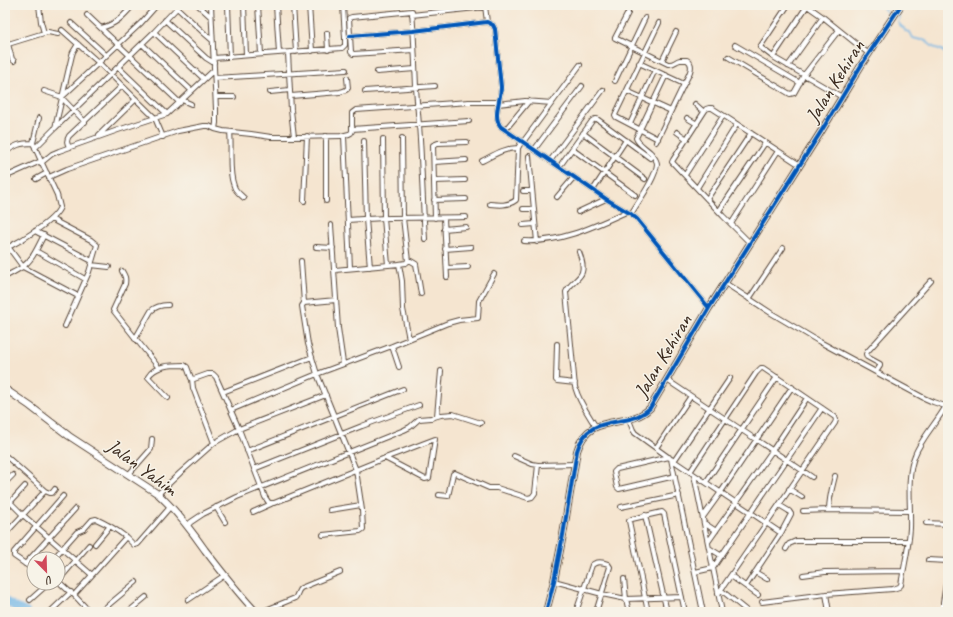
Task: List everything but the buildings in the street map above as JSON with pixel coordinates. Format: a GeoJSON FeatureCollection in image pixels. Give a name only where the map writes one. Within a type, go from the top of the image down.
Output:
{"type":"FeatureCollection","features":[{"type":"Feature","properties":{"kind":"street"},"geometry":{"type":"LineString","coordinates":[[39,5],[44,33]]}},
{"type":"Feature","properties":{"kind":"street"},"geometry":{"type":"LineString","coordinates":[[101,28],[115,23],[133,5]]}},
{"type":"Feature","properties":{"kind":"street"},"geometry":{"type":"LineString","coordinates":[[62,97],[157,5]]}},
{"type":"Feature","properties":{"kind":"street"},"geometry":{"type":"LineString","coordinates":[[198,5],[211,17]]}},
{"type":"Feature","properties":{"kind":"street"},"geometry":{"type":"LineString","coordinates":[[211,5],[216,97],[215,129]]}},
{"type":"Feature","properties":{"kind":"street"},"geometry":{"type":"LineString","coordinates":[[228,5],[230,56]]}},
{"type":"Feature","properties":{"kind":"street"},"geometry":{"type":"LineString","coordinates":[[244,5],[246,56]]}},
{"type":"Feature","properties":{"kind":"street"},"geometry":{"type":"LineString","coordinates":[[258,5],[261,54]]}},
{"type":"Feature","properties":{"kind":"street"},"geometry":{"type":"LineString","coordinates":[[276,5],[278,53]]}},
{"type":"Feature","properties":{"kind":"street"},"geometry":{"type":"LineString","coordinates":[[293,5],[296,52]]}},
{"type":"Feature","properties":{"kind":"street"},"geometry":{"type":"LineString","coordinates":[[310,5],[312,51]]}},
{"type":"Feature","properties":{"kind":"street"},"geometry":{"type":"LineString","coordinates":[[214,58],[342,48],[345,45],[343,5]]}},
{"type":"Feature","properties":{"kind":"street"},"geometry":{"type":"LineString","coordinates":[[411,5],[425,239]]}},
{"type":"Feature","properties":{"kind":"street"},"geometry":{"type":"LineString","coordinates":[[788,5],[760,47],[773,57],[842,97]]}},
{"type":"Feature","properties":{"kind":"street"},"geometry":{"type":"LineString","coordinates":[[5,153],[20,144],[34,145],[55,128],[154,32],[175,6],[212,40]]}},
{"type":"Feature","properties":{"kind":"street"},"geometry":{"type":"LineString","coordinates":[[414,50],[353,54],[351,52],[349,18],[485,6],[487,22]]}},
{"type":"Feature","properties":{"kind":"street"},"geometry":{"type":"LineString","coordinates":[[773,57],[807,6],[824,17],[869,54]]}},
{"type":"Feature","properties":{"kind":"street","name":"Jalan Kehiran"},"geometry":{"type":"LineString","coordinates":[[546,612],[554,581],[577,451],[581,440],[586,434],[596,427],[606,423],[629,420],[645,414],[650,408],[709,308],[900,7]]}},
{"type":"Feature","properties":{"kind":"street"},"geometry":{"type":"LineString","coordinates":[[628,13],[615,38],[644,53],[668,64],[672,64],[680,60],[687,60],[691,66],[691,70],[657,140],[641,129],[616,117],[615,115],[644,53],[659,23]]}},
{"type":"Feature","properties":{"kind":"street"},"geometry":{"type":"LineString","coordinates":[[87,15],[181,102],[191,104]]}},
{"type":"Feature","properties":{"kind":"street"},"geometry":{"type":"LineString","coordinates":[[788,66],[824,17]]}},
{"type":"Feature","properties":{"kind":"street"},"geometry":{"type":"LineString","coordinates":[[615,81],[645,18]]}},
{"type":"Feature","properties":{"kind":"street"},"geometry":{"type":"LineString","coordinates":[[165,20],[206,58],[214,63]]}},
{"type":"Feature","properties":{"kind":"street"},"geometry":{"type":"LineString","coordinates":[[350,36],[413,31],[487,22],[493,25],[495,29],[501,88],[498,103],[498,124],[606,199],[631,214],[641,224],[709,308]]}},
{"type":"Feature","properties":{"kind":"street"},"geometry":{"type":"LineString","coordinates":[[70,23],[106,55]]}},
{"type":"Feature","properties":{"kind":"street"},"geometry":{"type":"LineString","coordinates":[[62,30],[155,118],[163,137]]}},
{"type":"Feature","properties":{"kind":"street"},"geometry":{"type":"LineString","coordinates":[[728,57],[790,94],[794,93],[804,75],[839,30]]}},
{"type":"Feature","properties":{"kind":"street"},"geometry":{"type":"LineString","coordinates":[[154,32],[204,80]]}},
{"type":"Feature","properties":{"kind":"street"},"geometry":{"type":"LineString","coordinates":[[662,61],[676,32]]}},
{"type":"Feature","properties":{"kind":"street"},"geometry":{"type":"LineString","coordinates":[[14,61],[6,44],[44,33],[58,34]]}},
{"type":"Feature","properties":{"kind":"street"},"geometry":{"type":"LineString","coordinates":[[327,33],[328,50]]}},
{"type":"Feature","properties":{"kind":"street"},"geometry":{"type":"LineString","coordinates":[[55,128],[72,55],[78,44]]}},
{"type":"Feature","properties":{"kind":"street"},"geometry":{"type":"LineString","coordinates":[[142,44],[192,91]]}},
{"type":"Feature","properties":{"kind":"street"},"geometry":{"type":"LineString","coordinates":[[735,44],[800,82]]}},
{"type":"Feature","properties":{"kind":"street"},"geometry":{"type":"LineString","coordinates":[[288,52],[294,137]]}},
{"type":"Feature","properties":{"kind":"street"},"geometry":{"type":"LineString","coordinates":[[640,63],[684,84]]}},
{"type":"Feature","properties":{"kind":"street"},"geometry":{"type":"LineString","coordinates":[[490,204],[501,205],[512,203],[516,200],[518,148],[580,65]]}},
{"type":"Feature","properties":{"kind":"street"},"geometry":{"type":"LineString","coordinates":[[118,67],[168,114]]}},
{"type":"Feature","properties":{"kind":"street"},"geometry":{"type":"LineString","coordinates":[[5,177],[41,162],[52,154],[69,147],[168,114],[214,70]]}},
{"type":"Feature","properties":{"kind":"street"},"geometry":{"type":"LineString","coordinates":[[215,78],[346,70]]}},
{"type":"Feature","properties":{"kind":"street"},"geometry":{"type":"LineString","coordinates":[[377,72],[415,70]]}},
{"type":"Feature","properties":{"kind":"street"},"geometry":{"type":"LineString","coordinates":[[630,124],[655,70]]}},
{"type":"Feature","properties":{"kind":"street"},"geometry":{"type":"LineString","coordinates":[[631,214],[653,177],[657,164],[650,152],[636,138],[666,76]]}},
{"type":"Feature","properties":{"kind":"street"},"geometry":{"type":"LineString","coordinates":[[291,96],[340,92],[348,88],[347,78]]}},
{"type":"Feature","properties":{"kind":"street"},"geometry":{"type":"LineString","coordinates":[[69,147],[67,139],[122,86]]}},
{"type":"Feature","properties":{"kind":"street"},"geometry":{"type":"LineString","coordinates":[[365,91],[435,86]]}},
{"type":"Feature","properties":{"kind":"street"},"geometry":{"type":"LineString","coordinates":[[534,150],[582,86]]}},
{"type":"Feature","properties":{"kind":"street"},"geometry":{"type":"LineString","coordinates":[[270,92],[290,90]]}},
{"type":"Feature","properties":{"kind":"street"},"geometry":{"type":"LineString","coordinates":[[550,161],[603,90]]}},
{"type":"Feature","properties":{"kind":"street"},"geometry":{"type":"LineString","coordinates":[[44,91],[62,97],[85,122]]}},
{"type":"Feature","properties":{"kind":"street"},"geometry":{"type":"LineString","coordinates":[[627,91],[671,112]]}},
{"type":"Feature","properties":{"kind":"street"},"geometry":{"type":"LineString","coordinates":[[216,97],[234,97]]}},
{"type":"Feature","properties":{"kind":"street"},"geometry":{"type":"LineString","coordinates":[[98,137],[136,99]]}},
{"type":"Feature","properties":{"kind":"street"},"geometry":{"type":"LineString","coordinates":[[505,130],[529,101]]}},
{"type":"Feature","properties":{"kind":"street"},"geometry":{"type":"LineString","coordinates":[[36,179],[178,131],[200,126],[209,126],[223,132],[255,134],[271,137],[344,136],[351,133],[351,115],[354,111],[469,102],[498,103],[529,101],[552,103]]}},
{"type":"Feature","properties":{"kind":"street"},"geometry":{"type":"LineString","coordinates":[[695,104],[704,112]]}},
{"type":"Feature","properties":{"kind":"street"},"geometry":{"type":"LineString","coordinates":[[750,243],[672,162],[676,155],[706,109],[712,108],[800,165]]}},
{"type":"Feature","properties":{"kind":"street"},"geometry":{"type":"LineString","coordinates":[[685,175],[723,116]]}},
{"type":"Feature","properties":{"kind":"street"},"geometry":{"type":"LineString","coordinates":[[39,118],[34,145],[57,195],[60,208],[51,219],[35,231],[7,248],[22,267],[78,296]]}},
{"type":"Feature","properties":{"kind":"street"},"geometry":{"type":"LineString","coordinates":[[687,118],[696,124]]}},
{"type":"Feature","properties":{"kind":"street"},"geometry":{"type":"LineString","coordinates":[[562,163],[592,121],[595,119],[650,158]]}},
{"type":"Feature","properties":{"kind":"street"},"geometry":{"type":"LineString","coordinates":[[352,129],[469,122]]}},
{"type":"Feature","properties":{"kind":"street"},"geometry":{"type":"LineString","coordinates":[[697,188],[737,124]]}},
{"type":"Feature","properties":{"kind":"street"},"geometry":{"type":"LineString","coordinates":[[230,132],[231,166],[234,186],[244,198]]}},
{"type":"Feature","properties":{"kind":"street"},"geometry":{"type":"LineString","coordinates":[[677,132],[687,139]]}},
{"type":"Feature","properties":{"kind":"street"},"geometry":{"type":"LineString","coordinates":[[583,133],[645,179]]}},
{"type":"Feature","properties":{"kind":"street"},"geometry":{"type":"LineString","coordinates":[[708,199],[751,133]]}},
{"type":"Feature","properties":{"kind":"street"},"geometry":{"type":"LineString","coordinates":[[304,201],[307,136]]}},
{"type":"Feature","properties":{"kind":"street"},"geometry":{"type":"LineString","coordinates":[[326,136],[326,201]]}},
{"type":"Feature","properties":{"kind":"street"},"geometry":{"type":"LineString","coordinates":[[344,136],[350,268]]}},
{"type":"Feature","properties":{"kind":"street"},"geometry":{"type":"LineString","coordinates":[[402,138],[403,218],[408,261]]}},
{"type":"Feature","properties":{"kind":"street"},"geometry":{"type":"LineString","coordinates":[[383,139],[384,218],[388,265]]}},
{"type":"Feature","properties":{"kind":"street"},"geometry":{"type":"LineString","coordinates":[[593,190],[626,140]]}},
{"type":"Feature","properties":{"kind":"street"},"geometry":{"type":"LineString","coordinates":[[364,141],[366,219],[370,267]]}},
{"type":"Feature","properties":{"kind":"street"},"geometry":{"type":"LineString","coordinates":[[435,218],[434,146],[436,144],[467,142]]}},
{"type":"Feature","properties":{"kind":"street"},"geometry":{"type":"LineString","coordinates":[[719,211],[765,142]]}},
{"type":"Feature","properties":{"kind":"street"},"geometry":{"type":"LineString","coordinates":[[482,161],[506,150],[518,148]]}},
{"type":"Feature","properties":{"kind":"street"},"geometry":{"type":"LineString","coordinates":[[572,149],[635,195]]}},
{"type":"Feature","properties":{"kind":"street"},"geometry":{"type":"LineString","coordinates":[[731,224],[778,151]]}},
{"type":"Feature","properties":{"kind":"street"},"geometry":{"type":"LineString","coordinates":[[529,156],[536,242]]}},
{"type":"Feature","properties":{"kind":"street"},"geometry":{"type":"LineString","coordinates":[[434,162],[466,160]]}},
{"type":"Feature","properties":{"kind":"street"},"geometry":{"type":"LineString","coordinates":[[557,197],[574,177]]}},
{"type":"Feature","properties":{"kind":"street"},"geometry":{"type":"LineString","coordinates":[[434,181],[465,180]]}},
{"type":"Feature","properties":{"kind":"street"},"geometry":{"type":"LineString","coordinates":[[523,191],[532,190]]}},
{"type":"Feature","properties":{"kind":"street"},"geometry":{"type":"LineString","coordinates":[[434,200],[466,199]]}},
{"type":"Feature","properties":{"kind":"street"},"geometry":{"type":"LineString","coordinates":[[578,212],[606,199]]}},
{"type":"Feature","properties":{"kind":"street"},"geometry":{"type":"LineString","coordinates":[[523,209],[533,209]]}},
{"type":"Feature","properties":{"kind":"street"},"geometry":{"type":"LineString","coordinates":[[524,241],[546,241],[578,232],[626,212]]}},
{"type":"Feature","properties":{"kind":"street"},"geometry":{"type":"LineString","coordinates":[[348,220],[466,217]]}},
{"type":"Feature","properties":{"kind":"street"},"geometry":{"type":"LineString","coordinates":[[444,218],[447,276]]}},
{"type":"Feature","properties":{"kind":"street"},"geometry":{"type":"LineString","coordinates":[[51,219],[96,243],[97,246],[92,263],[65,326]]}},
{"type":"Feature","properties":{"kind":"street"},"geometry":{"type":"LineString","coordinates":[[332,224],[338,328],[343,364]]}},
{"type":"Feature","properties":{"kind":"street"},"geometry":{"type":"LineString","coordinates":[[523,225],[535,224]]}},
{"type":"Feature","properties":{"kind":"street"},"geometry":{"type":"LineString","coordinates":[[444,229],[466,228]]}},
{"type":"Feature","properties":{"kind":"street"},"geometry":{"type":"LineString","coordinates":[[35,231],[92,263],[108,267]]}},
{"type":"Feature","properties":{"kind":"street"},"geometry":{"type":"LineString","coordinates":[[5,277],[28,262],[36,251],[44,235]]}},
{"type":"Feature","properties":{"kind":"street"},"geometry":{"type":"LineString","coordinates":[[316,247],[333,248]]}},
{"type":"Feature","properties":{"kind":"street"},"geometry":{"type":"LineString","coordinates":[[445,249],[471,247]]}},
{"type":"Feature","properties":{"kind":"street"},"geometry":{"type":"LineString","coordinates":[[749,299],[783,248]]}},
{"type":"Feature","properties":{"kind":"street"},"geometry":{"type":"LineString","coordinates":[[36,251],[85,279]]}},
{"type":"Feature","properties":{"kind":"street"},"geometry":{"type":"LineString","coordinates":[[579,252],[583,270],[582,274],[568,287],[566,292],[577,395],[596,427]]}},
{"type":"Feature","properties":{"kind":"street"},"geometry":{"type":"LineString","coordinates":[[301,261],[304,303],[302,306],[312,357],[317,374],[356,470],[363,529],[360,531],[323,535]]}},
{"type":"Feature","properties":{"kind":"street"},"geometry":{"type":"LineString","coordinates":[[335,270],[399,264],[411,261],[416,264],[421,294]]}},
{"type":"Feature","properties":{"kind":"street"},"geometry":{"type":"LineString","coordinates":[[399,264],[402,281],[403,309],[409,339]]}},
{"type":"Feature","properties":{"kind":"street"},"geometry":{"type":"LineString","coordinates":[[447,268],[468,267]]}},
{"type":"Feature","properties":{"kind":"street"},"geometry":{"type":"LineString","coordinates":[[122,271],[126,280],[113,310],[159,368]]}},
{"type":"Feature","properties":{"kind":"street"},"geometry":{"type":"LineString","coordinates":[[230,410],[452,321],[478,318],[479,301],[494,274]]}},
{"type":"Feature","properties":{"kind":"street"},"geometry":{"type":"LineString","coordinates":[[876,372],[880,364],[867,357],[867,352],[932,281]]}},
{"type":"Feature","properties":{"kind":"street"},"geometry":{"type":"LineString","coordinates":[[725,283],[782,320],[820,342],[924,398],[947,406],[920,445],[912,462],[908,541],[901,585],[896,588],[826,594],[762,602]]}},
{"type":"Feature","properties":{"kind":"street"},"geometry":{"type":"LineString","coordinates":[[304,303],[336,300]]}},
{"type":"Feature","properties":{"kind":"street"},"geometry":{"type":"LineString","coordinates":[[136,339],[154,309],[162,305],[168,305]]}},
{"type":"Feature","properties":{"kind":"street"},"geometry":{"type":"LineString","coordinates":[[557,344],[556,380],[575,383]]}},
{"type":"Feature","properties":{"kind":"street"},"geometry":{"type":"LineString","coordinates":[[392,346],[399,367]]}},
{"type":"Feature","properties":{"kind":"street"},"geometry":{"type":"LineString","coordinates":[[223,392],[312,357]]}},
{"type":"Feature","properties":{"kind":"street"},"geometry":{"type":"LineString","coordinates":[[168,398],[148,377],[152,372],[159,368],[184,365],[187,367],[189,375],[192,379],[193,388],[214,443]]}},
{"type":"Feature","properties":{"kind":"street"},"geometry":{"type":"LineString","coordinates":[[720,592],[836,420],[833,415],[763,368],[760,368],[692,473],[703,517],[713,568],[720,592],[722,612]]}},
{"type":"Feature","properties":{"kind":"street"},"geometry":{"type":"LineString","coordinates":[[437,416],[441,370]]}},
{"type":"Feature","properties":{"kind":"street"},"geometry":{"type":"LineString","coordinates":[[192,379],[198,379],[210,374],[214,374],[216,377],[248,451],[265,497],[271,504]]}},
{"type":"Feature","properties":{"kind":"street"},"geometry":{"type":"LineString","coordinates":[[706,482],[777,377]]}},
{"type":"Feature","properties":{"kind":"street"},"geometry":{"type":"LineString","coordinates":[[675,476],[619,489],[617,487],[614,472],[617,469],[671,459],[710,408],[730,378]]}},
{"type":"Feature","properties":{"kind":"street"},"geometry":{"type":"LineString","coordinates":[[667,380],[812,478]]}},
{"type":"Feature","properties":{"kind":"street"},"geometry":{"type":"LineString","coordinates":[[703,517],[792,387]]}},
{"type":"Feature","properties":{"kind":"street","name":"Jalan Yahim"},"geometry":{"type":"LineString","coordinates":[[5,389],[69,436],[158,494],[171,506],[252,611]]}},
{"type":"Feature","properties":{"kind":"street"},"geometry":{"type":"LineString","coordinates":[[248,451],[403,389]]}},
{"type":"Feature","properties":{"kind":"street"},"geometry":{"type":"LineString","coordinates":[[158,494],[214,443],[239,430],[326,395]]}},
{"type":"Feature","properties":{"kind":"street"},"geometry":{"type":"LineString","coordinates":[[656,448],[691,396]]}},
{"type":"Feature","properties":{"kind":"street"},"geometry":{"type":"LineString","coordinates":[[708,542],[807,398]]}},
{"type":"Feature","properties":{"kind":"street"},"geometry":{"type":"LineString","coordinates":[[254,469],[419,405]]}},
{"type":"Feature","properties":{"kind":"street"},"geometry":{"type":"LineString","coordinates":[[695,572],[713,568],[822,408]]}},
{"type":"Feature","properties":{"kind":"street"},"geometry":{"type":"LineString","coordinates":[[187,526],[197,518],[237,497],[404,430],[418,420],[453,414],[481,423]]}},
{"type":"Feature","properties":{"kind":"street"},"geometry":{"type":"LineString","coordinates":[[629,420],[635,433],[780,534]]}},
{"type":"Feature","properties":{"kind":"street"},"geometry":{"type":"LineString","coordinates":[[129,474],[151,450],[152,439]]}},
{"type":"Feature","properties":{"kind":"street"},"geometry":{"type":"LineString","coordinates":[[253,512],[392,455],[435,439],[429,478],[427,480],[385,458]]}},
{"type":"Feature","properties":{"kind":"street"},"geometry":{"type":"LineString","coordinates":[[514,456],[538,465],[575,464]]}},
{"type":"Feature","properties":{"kind":"street"},"geometry":{"type":"LineString","coordinates":[[7,457],[45,491],[52,493],[55,489]]}},
{"type":"Feature","properties":{"kind":"street"},"geometry":{"type":"LineString","coordinates":[[671,459],[703,612]]}},
{"type":"Feature","properties":{"kind":"street"},"geometry":{"type":"LineString","coordinates":[[438,495],[448,496],[453,474],[455,473],[489,488],[496,488],[528,498],[532,497],[535,493],[538,465]]}},
{"type":"Feature","properties":{"kind":"street"},"geometry":{"type":"LineString","coordinates":[[5,484],[13,475]]}},
{"type":"Feature","properties":{"kind":"street"},"geometry":{"type":"LineString","coordinates":[[829,510],[830,495],[835,476]]}},
{"type":"Feature","properties":{"kind":"street"},"geometry":{"type":"LineString","coordinates":[[5,508],[25,486]]}},
{"type":"Feature","properties":{"kind":"street"},"geometry":{"type":"LineString","coordinates":[[789,489],[802,497]]}},
{"type":"Feature","properties":{"kind":"street"},"geometry":{"type":"LineString","coordinates":[[6,533],[45,491]]}},
{"type":"Feature","properties":{"kind":"street"},"geometry":{"type":"LineString","coordinates":[[621,507],[679,495]]}},
{"type":"Feature","properties":{"kind":"street"},"geometry":{"type":"LineString","coordinates":[[63,496],[14,552],[14,556],[25,564],[75,509]]}},
{"type":"Feature","properties":{"kind":"street"},"geometry":{"type":"LineString","coordinates":[[5,497],[23,515],[92,575]]}},
{"type":"Feature","properties":{"kind":"street"},"geometry":{"type":"LineString","coordinates":[[330,510],[361,505]]}},
{"type":"Feature","properties":{"kind":"street"},"geometry":{"type":"LineString","coordinates":[[746,586],[780,534],[791,514],[779,505]]}},
{"type":"Feature","properties":{"kind":"street"},"geometry":{"type":"LineString","coordinates":[[60,551],[77,532],[84,529],[92,520],[96,518],[121,533],[134,544],[138,544],[171,506]]}},
{"type":"Feature","properties":{"kind":"street"},"geometry":{"type":"LineString","coordinates":[[216,507],[225,522]]}},
{"type":"Feature","properties":{"kind":"street"},"geometry":{"type":"LineString","coordinates":[[804,511],[910,511]]}},
{"type":"Feature","properties":{"kind":"street"},"geometry":{"type":"LineString","coordinates":[[648,612],[629,521],[645,515],[664,512],[685,612]]}},
{"type":"Feature","properties":{"kind":"street"},"geometry":{"type":"LineString","coordinates":[[645,515],[667,612]]}},
{"type":"Feature","properties":{"kind":"street"},"geometry":{"type":"LineString","coordinates":[[704,523],[716,531]]}},
{"type":"Feature","properties":{"kind":"street"},"geometry":{"type":"LineString","coordinates":[[926,523],[948,524]]}},
{"type":"Feature","properties":{"kind":"street"},"geometry":{"type":"LineString","coordinates":[[95,544],[110,526]]}},
{"type":"Feature","properties":{"kind":"street"},"geometry":{"type":"LineString","coordinates":[[50,612],[92,575],[126,537]]}},
{"type":"Feature","properties":{"kind":"street"},"geometry":{"type":"LineString","coordinates":[[786,549],[789,544],[796,541],[908,541]]}},
{"type":"Feature","properties":{"kind":"street"},"geometry":{"type":"LineString","coordinates":[[66,571],[89,545]]}},
{"type":"Feature","properties":{"kind":"street"},"geometry":{"type":"LineString","coordinates":[[709,548],[722,556]]}},
{"type":"Feature","properties":{"kind":"street"},"geometry":{"type":"LineString","coordinates":[[928,560],[948,561]]}},
{"type":"Feature","properties":{"kind":"street"},"geometry":{"type":"LineString","coordinates":[[576,612],[592,566],[599,562],[604,562],[610,567],[596,612]]}},
{"type":"Feature","properties":{"kind":"street"},"geometry":{"type":"LineString","coordinates":[[803,575],[825,572],[903,571]]}},
{"type":"Feature","properties":{"kind":"street"},"geometry":{"type":"LineString","coordinates":[[261,612],[294,598],[299,589],[340,572]]}},
{"type":"Feature","properties":{"kind":"street"},"geometry":{"type":"LineString","coordinates":[[755,572],[767,579]]}},
{"type":"Feature","properties":{"kind":"street"},"geometry":{"type":"LineString","coordinates":[[947,612],[943,607],[943,602],[948,572]]}},
{"type":"Feature","properties":{"kind":"street"},"geometry":{"type":"LineString","coordinates":[[188,600],[225,575]]}},
{"type":"Feature","properties":{"kind":"street"},"geometry":{"type":"LineString","coordinates":[[731,576],[758,595]]}},
{"type":"Feature","properties":{"kind":"street"},"geometry":{"type":"LineString","coordinates":[[624,579],[629,612]]}},
{"type":"Feature","properties":{"kind":"street"},"geometry":{"type":"LineString","coordinates":[[554,581],[626,599],[682,597]]}},
{"type":"Feature","properties":{"kind":"street"},"geometry":{"type":"LineString","coordinates":[[100,612],[136,582]]}},
{"type":"Feature","properties":{"kind":"street"},"geometry":{"type":"LineString","coordinates":[[66,588],[90,612]]}},
{"type":"Feature","properties":{"kind":"street"},"geometry":{"type":"LineString","coordinates":[[30,600],[40,591]]}},
{"type":"Feature","properties":{"kind":"street"},"geometry":{"type":"LineString","coordinates":[[720,592],[747,611]]}},
{"type":"Feature","properties":{"kind":"street"},"geometry":{"type":"LineString","coordinates":[[826,594],[829,612]]}},
{"type":"Feature","properties":{"kind":"street"},"geometry":{"type":"LineString","coordinates":[[128,612],[146,597]]}},
{"type":"Feature","properties":{"kind":"street"},"geometry":{"type":"LineString","coordinates":[[81,612],[86,608]]}},
{"type":"Feature","properties":{"kind":"waterway"},"geometry":{"type":"LineString","coordinates":[[881,5],[887,13],[893,13]]}},
{"type":"Feature","properties":{"kind":"waterway"},"geometry":{"type":"LineString","coordinates":[[898,14],[898,22],[905,31],[910,32],[913,38],[921,40],[924,39],[933,47],[942,50],[948,57]]}},
{"type":"Feature","properties":{"kind":"waterway"},"geometry":{"type":"LineString","coordinates":[[5,601],[26,612]]}},
{"type":"Feature","properties":{"kind":"cycle path"},"geometry":{"type":"LineString","coordinates":[[546,612],[563,535],[577,451],[583,438],[590,430],[599,425],[631,419],[641,415],[650,408],[709,308],[862,64],[901,5]]}},
{"type":"Feature","properties":{"kind":"cycle path"},"geometry":{"type":"LineString","coordinates":[[350,36],[413,31],[487,22],[493,25],[495,29],[501,87],[497,118],[501,127],[637,219],[709,308]]}}]}
